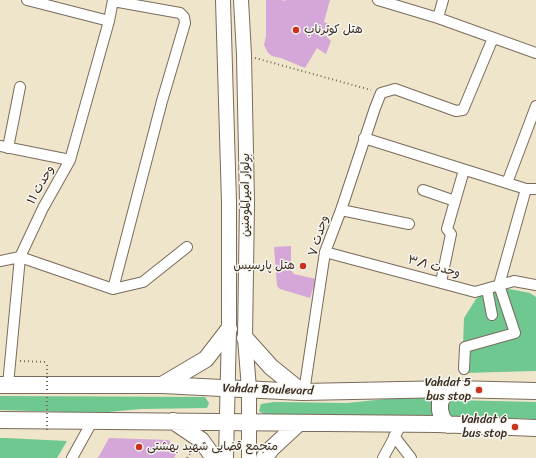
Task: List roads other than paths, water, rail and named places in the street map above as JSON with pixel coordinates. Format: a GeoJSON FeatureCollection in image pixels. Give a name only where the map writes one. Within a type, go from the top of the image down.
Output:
{"type":"FeatureCollection","features":[{"type":"Feature","properties":{"kind":"main road"},"geometry":{"type":"LineString","coordinates":[[162,385],[206,359],[229,329]]}},
{"type":"Feature","properties":{"kind":"main road"},"geometry":{"type":"LineString","coordinates":[[245,338],[271,367],[303,392]]}},
{"type":"Feature","properties":{"kind":"main road","name":"Vahdat Boulevard"},"geometry":{"type":"LineString","coordinates":[[4,385],[162,385],[303,392],[452,389],[536,391]]}},
{"type":"Feature","properties":{"kind":"main road"},"geometry":{"type":"LineString","coordinates":[[448,425],[442,418],[440,402],[445,394],[452,389]]}},
{"type":"Feature","properties":{"kind":"main road"},"geometry":{"type":"LineString","coordinates":[[0,420],[299,423],[398,430],[448,425],[536,428]]}},
{"type":"Feature","properties":{"kind":"main road"},"geometry":{"type":"LineString","coordinates":[[172,421],[201,440],[214,458]]}},
{"type":"Feature","properties":{"kind":"main road"},"geometry":{"type":"LineString","coordinates":[[264,458],[272,448],[299,423]]}},
{"type":"Feature","properties":{"kind":"street"},"geometry":{"type":"LineString","coordinates":[[27,0],[109,21]]}},
{"type":"Feature","properties":{"kind":"street"},"geometry":{"type":"LineString","coordinates":[[113,0],[180,13],[184,17],[185,23],[162,101],[113,289]]}},
{"type":"Feature","properties":{"kind":"street","name":"وحدت ۱۱"},"geometry":{"type":"LineString","coordinates":[[4,385],[20,257],[43,208],[70,160],[109,21],[113,0]]}},
{"type":"Feature","properties":{"kind":"street","name":"بولوار امیرالمومنین"},"geometry":{"type":"LineString","coordinates":[[223,0],[229,202],[229,329],[226,458]]}},
{"type":"Feature","properties":{"kind":"street","name":"بولوار امیرالمومنین"},"geometry":{"type":"LineString","coordinates":[[241,0],[244,55],[247,202],[245,338],[249,389],[249,458]]}},
{"type":"Feature","properties":{"kind":"street"},"geometry":{"type":"LineString","coordinates":[[378,0],[438,18],[536,53]]}},
{"type":"Feature","properties":{"kind":"street"},"geometry":{"type":"LineString","coordinates":[[438,18],[442,0]]}},
{"type":"Feature","properties":{"kind":"street","name":"وحدت ۷"},"geometry":{"type":"LineString","coordinates":[[303,392],[326,252],[364,138],[381,93],[395,89],[456,111],[463,110],[494,38]]}},
{"type":"Feature","properties":{"kind":"street"},"geometry":{"type":"LineString","coordinates":[[20,88],[4,147],[70,160]]}},
{"type":"Feature","properties":{"kind":"street"},"geometry":{"type":"LineString","coordinates":[[507,183],[536,106]]}},
{"type":"Feature","properties":{"kind":"street"},"geometry":{"type":"LineString","coordinates":[[364,138],[464,170],[531,189],[499,286],[515,333],[465,347],[464,369]]}},
{"type":"Feature","properties":{"kind":"street"},"geometry":{"type":"LineString","coordinates":[[441,282],[451,234],[447,229],[464,170]]}},
{"type":"Feature","properties":{"kind":"street"},"geometry":{"type":"LineString","coordinates":[[423,190],[455,201]]}},
{"type":"Feature","properties":{"kind":"street"},"geometry":{"type":"LineString","coordinates":[[341,210],[409,224]]}},
{"type":"Feature","properties":{"kind":"street"},"geometry":{"type":"LineString","coordinates":[[0,261],[20,257],[113,289],[143,282],[187,247]]}},
{"type":"Feature","properties":{"kind":"street","name":"وحدت ۳/۱"},"geometry":{"type":"LineString","coordinates":[[326,252],[475,292],[514,281],[536,286]]}},
{"type":"Feature","properties":{"kind":"street"},"geometry":{"type":"LineString","coordinates":[[487,289],[492,315]]}},
{"type":"Feature","properties":{"kind":"street"},"geometry":{"type":"LineString","coordinates":[[72,458],[93,420]]}},
{"type":"Feature","properties":{"kind":"street"},"geometry":{"type":"LineString","coordinates":[[383,458],[398,430]]}},
{"type":"Feature","properties":{"kind":"street"},"geometry":{"type":"LineString","coordinates":[[398,430],[411,458]]}},
{"type":"Feature","properties":{"kind":"place","name":"هتل کوثرناب"},"geometry":{"type":"Point","coordinates":[296,30]}},
{"type":"Feature","properties":{"kind":"place","name":"هتل پارسیس"},"geometry":{"type":"Point","coordinates":[303,266]}},
{"type":"Feature","properties":{"kind":"place","name":"Vahdat 5 bus stop"},"geometry":{"type":"Point","coordinates":[479,390]}},
{"type":"Feature","properties":{"kind":"place","name":"Vahdat 6 bus stop"},"geometry":{"type":"Point","coordinates":[515,427]}},
{"type":"Feature","properties":{"kind":"place","name":"متجمع قضایی شهید بهشتی"},"geometry":{"type":"Point","coordinates":[139,447]}}]}
